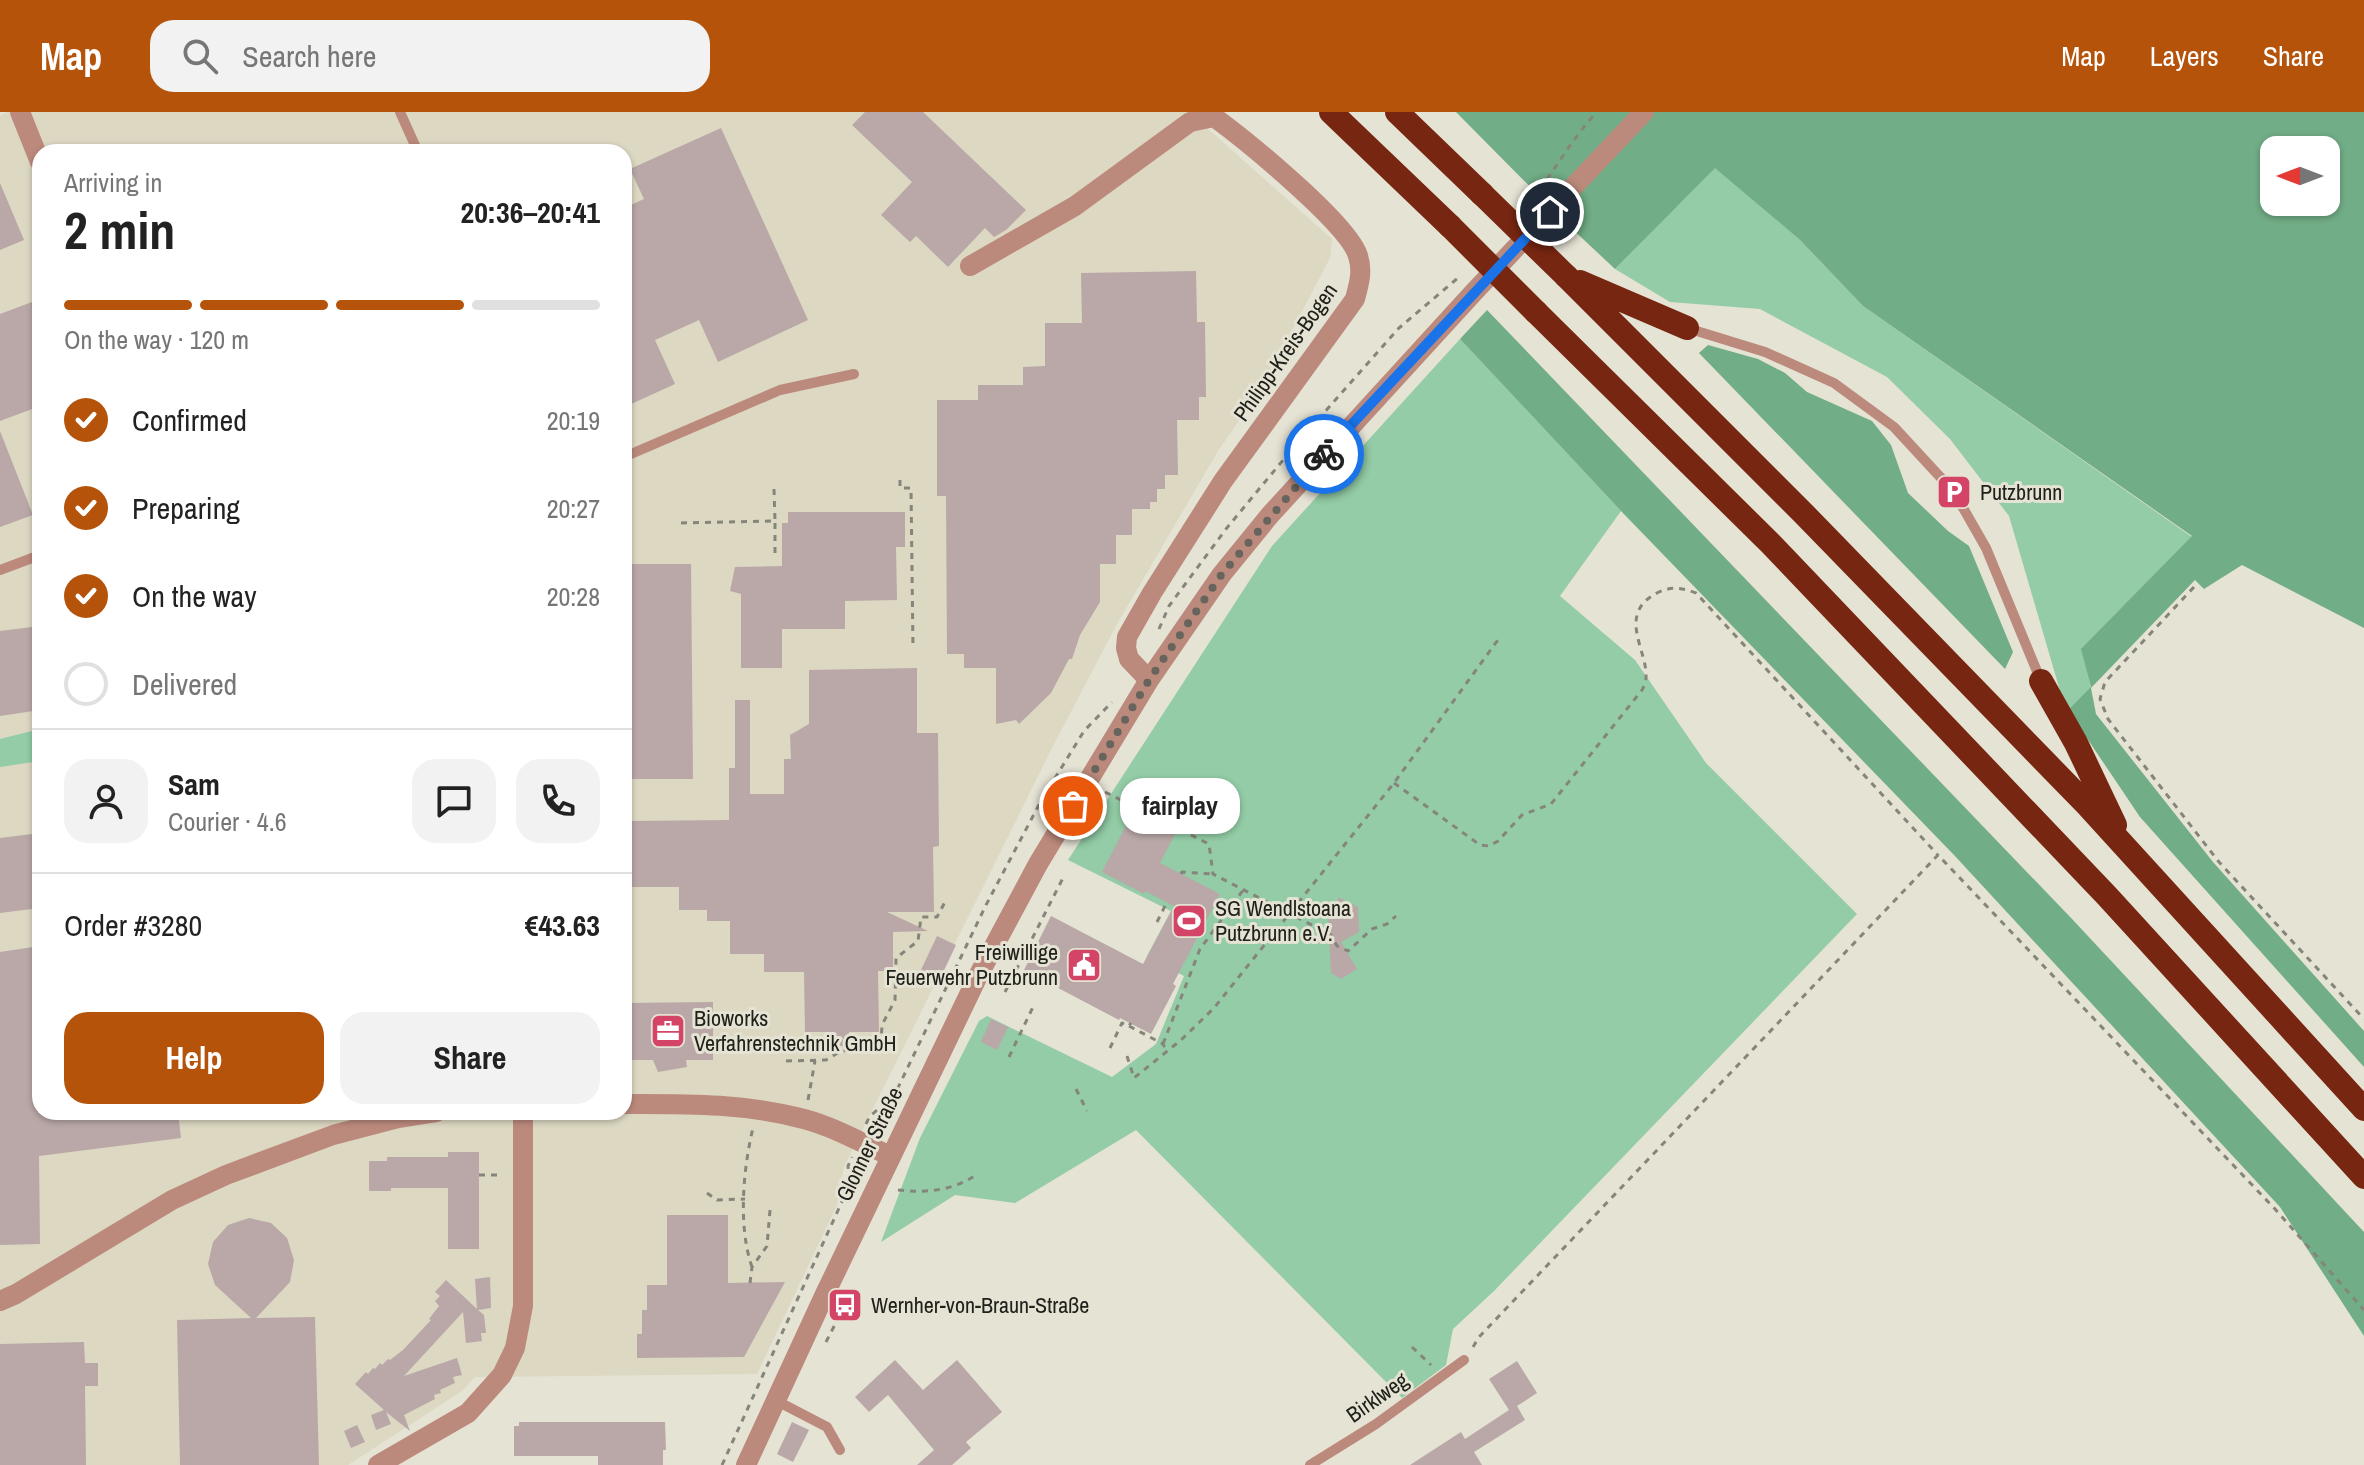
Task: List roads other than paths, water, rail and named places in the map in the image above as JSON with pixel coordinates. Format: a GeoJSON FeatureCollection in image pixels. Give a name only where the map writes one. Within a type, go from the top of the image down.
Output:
{"type":"FeatureCollection","features":[{"type":"Feature","properties":{"kind":"highway"},"geometry":{"type":"LineString","coordinates":[[1331,112],[1771,544],[2107,896],[2364,1177]]}},
{"type":"Feature","properties":{"kind":"highway"},"geometry":{"type":"LineString","coordinates":[[1397,112],[1816,526],[2087,805],[2364,1109]]}},
{"type":"Feature","properties":{"kind":"highway"},"geometry":{"type":"LineString","coordinates":[[1566,276],[1687,328]]}},
{"type":"Feature","properties":{"kind":"highway"},"geometry":{"type":"LineString","coordinates":[[2041,681],[2076,743],[2126,849]]}},
{"type":"Feature","properties":{"kind":"street"},"geometry":{"type":"LineString","coordinates":[[20,112],[33,144]]}},
{"type":"Feature","properties":{"kind":"street","name":"Glonner Straße"},"geometry":{"type":"LineString","coordinates":[[746,1465],[971,990],[1038,864],[1149,680],[1222,574],[1321,458],[1644,112]]}},
{"type":"Feature","properties":{"kind":"street","name":"Philipp-Kreis-Bogen"},"geometry":{"type":"LineString","coordinates":[[970,266],[1075,206],[1190,122],[1214,117],[1245,140],[1344,231],[1358,254],[1361,276],[1355,299],[1223,481],[1127,637],[1129,659],[1149,680]]}},
{"type":"Feature","properties":{"kind":"street"},"geometry":{"type":"LineString","coordinates":[[632,1104],[706,1104],[805,1119],[890,1156]]}},
{"type":"Feature","properties":{"kind":"street"},"geometry":{"type":"LineString","coordinates":[[0,1301],[172,1200],[226,1175],[333,1135],[390,1120]]}},
{"type":"Feature","properties":{"kind":"street"},"geometry":{"type":"LineString","coordinates":[[378,1465],[468,1413],[502,1375],[515,1348],[523,1306],[523,1120]]}},
{"type":"Feature","properties":{"kind":"lane"},"geometry":{"type":"LineString","coordinates":[[400,112],[414,144]]}},
{"type":"Feature","properties":{"kind":"lane"},"geometry":{"type":"LineString","coordinates":[[1687,328],[1765,352],[1834,383],[1894,427],[1954,492],[1980,537],[2041,681]]}},
{"type":"Feature","properties":{"kind":"lane"},"geometry":{"type":"LineString","coordinates":[[632,454],[780,390],[854,374]]}},
{"type":"Feature","properties":{"kind":"lane"},"geometry":{"type":"LineString","coordinates":[[0,570],[32,558]]}},
{"type":"Feature","properties":{"kind":"lane","name":"Birklweg"},"geometry":{"type":"LineString","coordinates":[[1310,1465],[1376,1424],[1464,1360]]}},
{"type":"Feature","properties":{"kind":"lane"},"geometry":{"type":"LineString","coordinates":[[775,1400],[827,1427],[840,1450]]}},
{"type":"Feature","properties":{"kind":"place","name":"Putzbrunn"},"geometry":{"type":"Point","coordinates":[1954,492]}},
{"type":"Feature","properties":{"kind":"place","name":"fairplay"},"geometry":{"type":"Point","coordinates":[1073,806]}},
{"type":"Feature","properties":{"kind":"place","name":"SG Wendlstoana Putzbrunn e.V."},"geometry":{"type":"Point","coordinates":[1189,921]}},
{"type":"Feature","properties":{"kind":"place","name":"Freiwillige Feuerwehr Putzbrunn"},"geometry":{"type":"Point","coordinates":[1084,965]}},
{"type":"Feature","properties":{"kind":"place","name":"Bioworks Verfahrenstechnik GmbH"},"geometry":{"type":"Point","coordinates":[668,1031]}},
{"type":"Feature","properties":{"kind":"place","name":"Wernher-von-Braun-Straße"},"geometry":{"type":"Point","coordinates":[845,1305]}}]}
